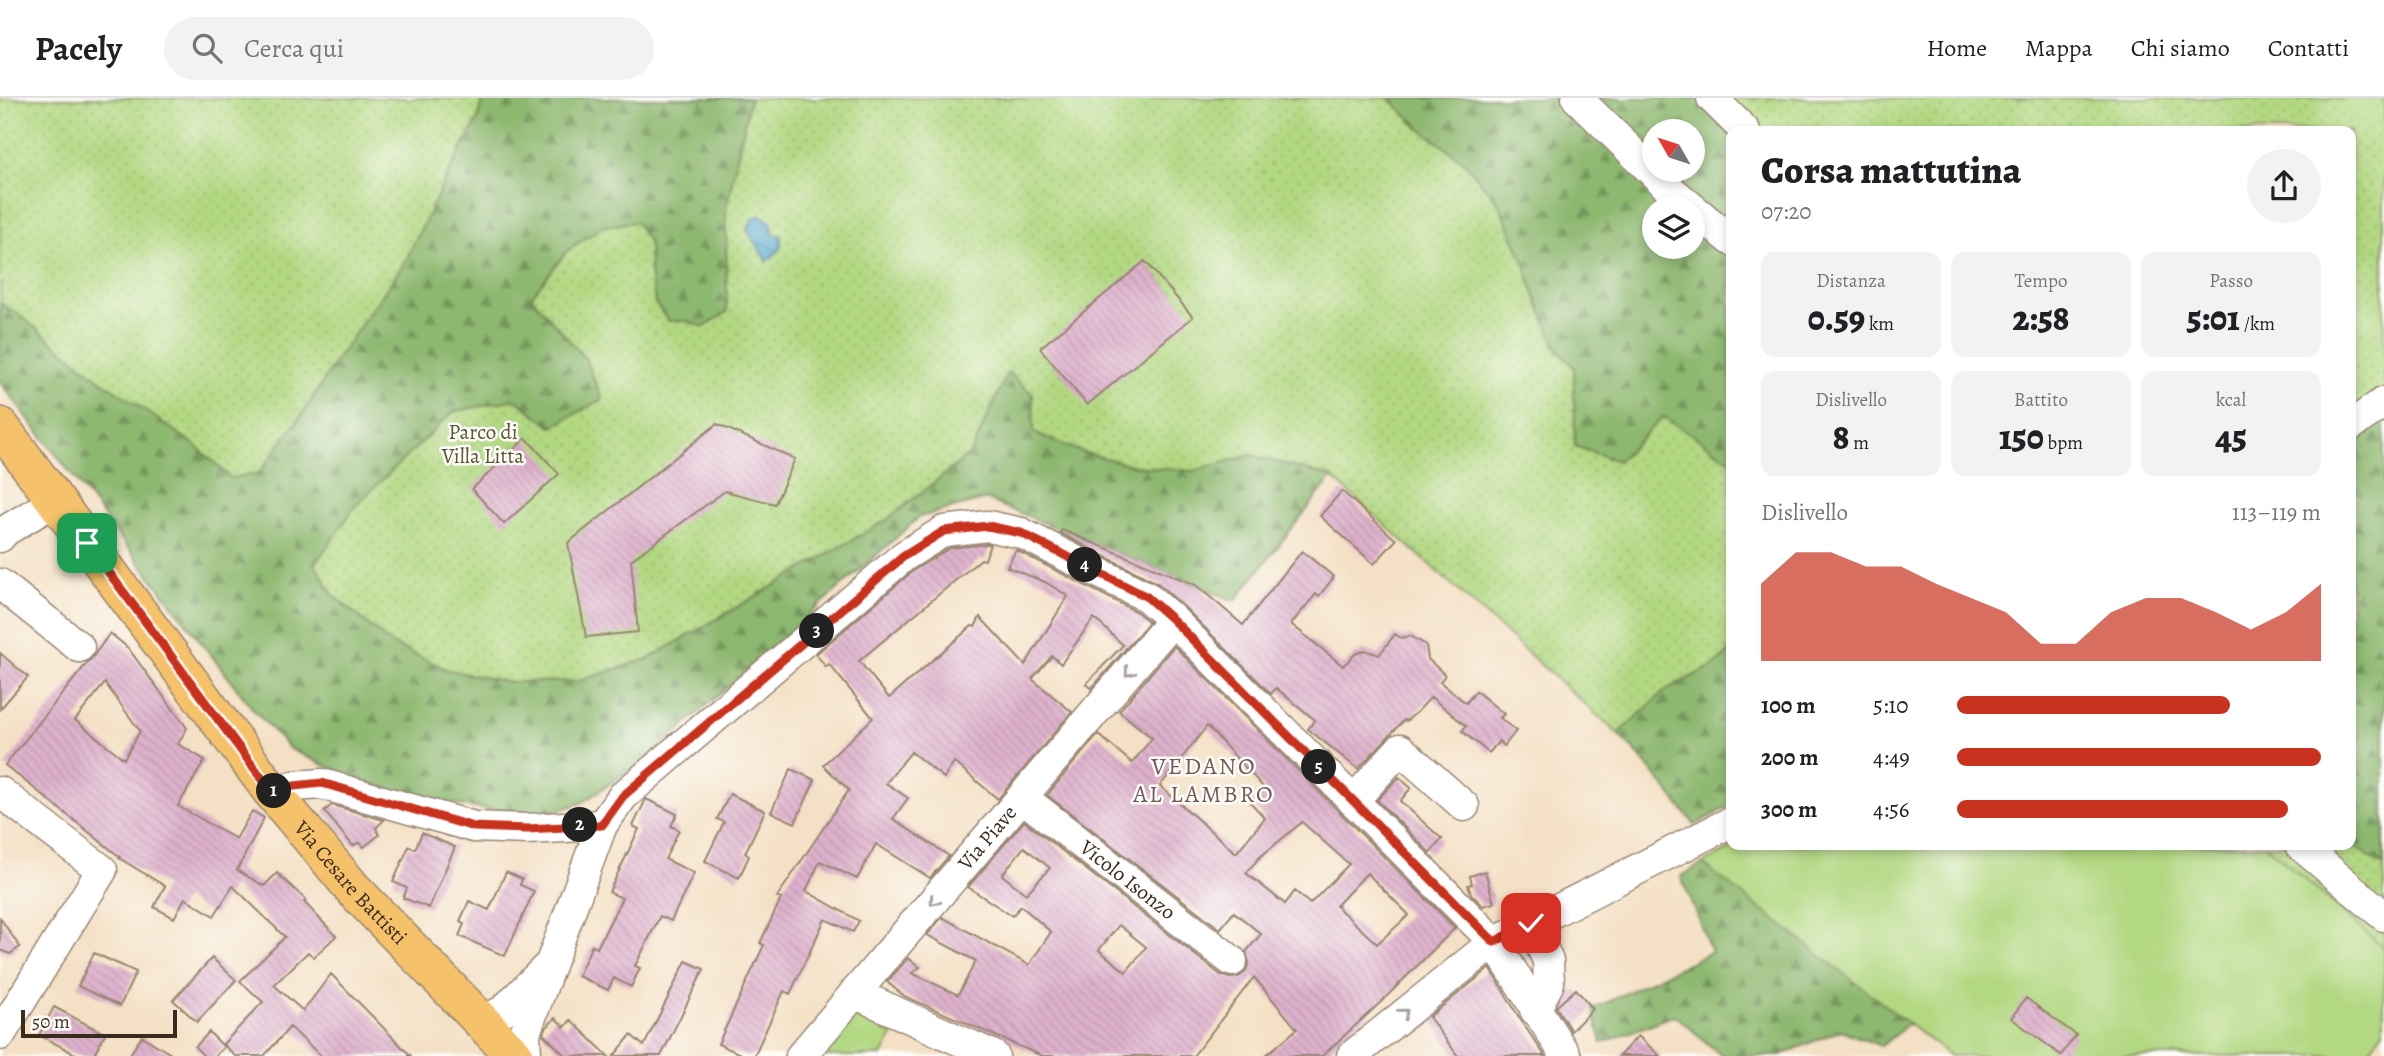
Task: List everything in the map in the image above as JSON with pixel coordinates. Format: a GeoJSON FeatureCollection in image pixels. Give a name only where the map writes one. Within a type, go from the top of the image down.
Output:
{"type":"FeatureCollection","features":[{"type":"Feature","properties":{"kind":"main road","name":"Via Cesare Battisti"},"geometry":{"type":"LineString","coordinates":[[0,426],[272,792],[354,890],[515,1056]]}},
{"type":"Feature","properties":{"kind":"street"},"geometry":{"type":"LineString","coordinates":[[1577,98],[1672,191],[1726,236]]}},
{"type":"Feature","properties":{"kind":"street"},"geometry":{"type":"LineString","coordinates":[[1712,98],[1740,126]]}},
{"type":"Feature","properties":{"kind":"street"},"geometry":{"type":"LineString","coordinates":[[1738,98],[1765,126]]}},
{"type":"Feature","properties":{"kind":"street"},"geometry":{"type":"LineString","coordinates":[[2356,422],[2384,402]]}},
{"type":"Feature","properties":{"kind":"street"},"geometry":{"type":"LineString","coordinates":[[2,532],[55,501]]}},
{"type":"Feature","properties":{"kind":"street"},"geometry":{"type":"LineString","coordinates":[[526,1056],[525,1033],[602,825],[623,796],[904,556],[944,531],[988,526],[1021,533],[1147,597],[1173,620],[1494,942],[1566,1056]]}},
{"type":"Feature","properties":{"kind":"street"},"geometry":{"type":"LineString","coordinates":[[0,584],[79,647]]}},
{"type":"Feature","properties":{"kind":"street","name":"Via Piave"},"geometry":{"type":"LineString","coordinates":[[801,1056],[1173,620]]}},
{"type":"Feature","properties":{"kind":"street"},"geometry":{"type":"LineString","coordinates":[[1353,801],[1400,749],[1464,806]]}},
{"type":"Feature","properties":{"kind":"street"},"geometry":{"type":"LineString","coordinates":[[272,792],[322,783],[474,827],[527,829],[602,825]]}},
{"type":"Feature","properties":{"kind":"street"},"geometry":{"type":"LineString","coordinates":[[0,792],[102,870],[0,1035]]}},
{"type":"Feature","properties":{"kind":"street","name":"Vicolo Isonzo"},"geometry":{"type":"LineString","coordinates":[[1023,798],[1232,961]]}},
{"type":"Feature","properties":{"kind":"street"},"geometry":{"type":"LineString","coordinates":[[1352,1056],[1494,942],[1726,825]]}},
{"type":"Feature","properties":{"kind":"street"},"geometry":{"type":"LineString","coordinates":[[2306,850],[2384,916]]}},
{"type":"Feature","properties":{"kind":"street"},"geometry":{"type":"LineString","coordinates":[[1531,923],[1548,961],[1549,983],[1535,1010]]}},
{"type":"Feature","properties":{"kind":"street"},"geometry":{"type":"LineString","coordinates":[[481,1022],[503,1011],[551,963]]}},
{"type":"Feature","properties":{"kind":"street"},"geometry":{"type":"LineString","coordinates":[[854,993],[994,1056]]}},
{"type":"Feature","properties":{"kind":"green space","name":"Parco di Villa Litta"},"geometry":{"type":"Polygon","coordinates":[[[0,98],[2384,98],[2384,948],[2271,850],[2356,850],[2356,126],[1726,126],[1726,808],[1695,825],[1639,755],[1618,734],[1332,477],[1235,601],[986,499],[919,517],[645,760],[581,803],[559,810],[529,813],[483,809],[339,772],[290,749],[253,709],[0,382],[0,98]]]}},
{"type":"Feature","properties":{"kind":"green space"},"geometry":{"type":"Polygon","coordinates":[[[483,98],[750,98],[726,209],[727,312],[704,327],[686,321],[668,321],[655,302],[649,243],[636,222],[603,226],[567,251],[531,297],[585,358],[602,399],[552,427],[515,399],[453,412],[357,504],[315,564],[333,595],[390,643],[448,670],[508,682],[579,681],[648,659],[888,519],[971,453],[1008,372],[1033,395],[1034,433],[1082,452],[1135,466],[1193,471],[1251,455],[1332,477],[1235,601],[986,499],[919,517],[645,760],[581,803],[559,810],[529,813],[483,809],[409,797],[339,772],[290,749],[253,709],[0,382],[0,303],[21,316],[96,377],[194,444],[231,478],[259,473],[304,412],[335,362],[405,262],[478,119],[483,98]]]}},
{"type":"Feature","properties":{"kind":"green space"},"geometry":{"type":"Polygon","coordinates":[[[1389,98],[1723,98],[1730,126],[1726,126],[1726,458],[1663,417],[1618,461],[1575,446],[1574,367],[1557,349],[1499,204],[1464,162],[1418,127],[1389,98]]]}},
{"type":"Feature","properties":{"kind":"green space"},"geometry":{"type":"Polygon","coordinates":[[[2384,421],[2384,866],[2356,848],[2356,441],[2384,421]]]}},
{"type":"Feature","properties":{"kind":"green space"},"geometry":{"type":"Polygon","coordinates":[[[1726,655],[1726,808],[1695,825],[1639,755],[1618,734],[1667,689],[1715,665],[1726,655]]]}},
{"type":"Feature","properties":{"kind":"green space"},"geometry":{"type":"Polygon","coordinates":[[[1728,850],[1743,850],[1925,1010],[1881,1046],[1841,1030],[1778,1056],[1722,1056],[1675,1015],[1602,1043],[1593,1009],[1711,952],[1681,876],[1728,850]]]}},
{"type":"Feature","properties":{"kind":"green space"},"geometry":{"type":"Polygon","coordinates":[[[1728,850],[2271,850],[2384,948],[2384,1032],[2364,1056],[1950,1056],[1703,864],[1728,850]]]}},
{"type":"Feature","properties":{"kind":"green space"},"geometry":{"type":"Polygon","coordinates":[[[852,1013],[893,1035],[882,1056],[816,1056],[852,1013]]]}},
{"type":"Feature","properties":{"kind":"water"},"geometry":{"type":"Polygon","coordinates":[[[760,215],[771,222],[774,234],[781,236],[781,249],[767,261],[747,231],[752,220],[760,215]]]}},
{"type":"Feature","properties":{"kind":"building"},"geometry":{"type":"Polygon","coordinates":[[[1145,261],[1193,317],[1087,405],[1040,348],[1145,261]]]}},
{"type":"Feature","properties":{"kind":"building"},"geometry":{"type":"Polygon","coordinates":[[[717,424],[795,459],[775,504],[725,491],[631,560],[638,632],[586,637],[568,543],[717,424]]]}},
{"type":"Feature","properties":{"kind":"building"},"geometry":{"type":"Polygon","coordinates":[[[526,438],[559,474],[504,524],[472,489],[526,438]]]}},
{"type":"Feature","properties":{"kind":"building"},"geometry":{"type":"Polygon","coordinates":[[[1342,491],[1396,540],[1374,564],[1320,516],[1342,491]]]}},
{"type":"Feature","properties":{"kind":"building"},"geometry":{"type":"Polygon","coordinates":[[[1062,530],[1196,585],[1243,625],[1302,551],[1334,577],[1291,624],[1343,666],[1355,654],[1365,650],[1379,655],[1395,634],[1401,638],[1410,636],[1426,645],[1428,659],[1445,675],[1440,682],[1466,703],[1476,691],[1504,714],[1500,718],[1516,731],[1504,746],[1499,741],[1489,753],[1462,731],[1466,726],[1431,697],[1416,713],[1404,720],[1358,769],[1308,729],[1315,720],[1276,688],[1271,694],[1159,584],[1060,533],[1062,530]]]}},
{"type":"Feature","properties":{"kind":"building"},"geometry":{"type":"Polygon","coordinates":[[[990,544],[985,560],[981,559],[859,661],[889,698],[972,626],[975,627],[980,617],[1025,665],[1068,596],[1045,582],[1007,567],[1016,550],[1137,612],[1149,622],[1092,688],[1086,684],[1123,645],[1094,618],[1061,664],[1052,656],[1032,679],[1072,712],[998,799],[954,762],[944,778],[911,752],[886,783],[908,798],[893,819],[949,856],[930,878],[876,844],[857,879],[820,861],[806,891],[859,921],[853,932],[825,919],[790,994],[784,991],[754,1056],[745,1056],[718,1044],[764,945],[760,943],[781,899],[777,897],[849,790],[823,765],[873,718],[829,664],[826,667],[816,654],[914,570],[950,548],[990,544]]]}},
{"type":"Feature","properties":{"kind":"building"},"geometry":{"type":"Polygon","coordinates":[[[110,633],[128,648],[187,728],[178,744],[205,760],[178,806],[236,839],[252,811],[264,818],[237,870],[264,886],[277,873],[306,900],[304,902],[336,936],[314,957],[308,952],[274,985],[303,1011],[331,974],[411,1056],[321,1056],[290,1027],[264,1056],[235,1056],[223,1044],[263,1002],[240,981],[285,937],[233,886],[214,916],[185,898],[174,918],[154,907],[165,886],[119,858],[5,765],[110,633]],[[105,683],[75,720],[124,759],[140,731],[105,683]]]}},
{"type":"Feature","properties":{"kind":"building"},"geometry":{"type":"Polygon","coordinates":[[[1174,646],[1455,928],[1322,1056],[1265,1056],[1297,1029],[1254,977],[1193,1056],[1042,1056],[904,996],[887,982],[908,958],[920,967],[912,973],[958,995],[976,961],[927,935],[942,917],[1029,965],[1051,932],[1021,906],[1012,916],[968,887],[1024,821],[1221,975],[1238,977],[1245,972],[1249,963],[1246,952],[1261,934],[1234,912],[1220,929],[1047,795],[1098,734],[1132,763],[1152,738],[1119,711],[1174,646]],[[1207,726],[1160,786],[1236,853],[1265,818],[1251,803],[1265,789],[1207,726]],[[1302,822],[1259,858],[1246,873],[1285,904],[1295,891],[1310,904],[1349,864],[1302,822]],[[1024,847],[1002,875],[1026,894],[1050,868],[1024,847]],[[1367,873],[1336,906],[1377,944],[1409,915],[1367,873]],[[1119,925],[1099,950],[1126,972],[1146,947],[1119,925]]]}},
{"type":"Feature","properties":{"kind":"building"},"geometry":{"type":"Polygon","coordinates":[[[0,653],[28,677],[0,709],[0,653]]]}},
{"type":"Feature","properties":{"kind":"building"},"geometry":{"type":"Polygon","coordinates":[[[791,769],[815,780],[795,823],[771,812],[791,769]]]}},
{"type":"Feature","properties":{"kind":"building"},"geometry":{"type":"Polygon","coordinates":[[[1399,777],[1411,788],[1400,801],[1442,839],[1430,853],[1377,800],[1399,777]]]}},
{"type":"Feature","properties":{"kind":"building"},"geometry":{"type":"Polygon","coordinates":[[[730,794],[765,811],[745,853],[749,856],[739,878],[705,861],[724,822],[717,819],[730,794]]]}},
{"type":"Feature","properties":{"kind":"building"},"geometry":{"type":"Polygon","coordinates":[[[646,799],[677,814],[671,826],[679,830],[665,859],[694,873],[671,921],[660,916],[635,966],[640,968],[631,987],[614,978],[608,990],[578,976],[592,945],[597,948],[622,898],[609,892],[639,829],[633,826],[646,799]]]}},
{"type":"Feature","properties":{"kind":"building"},"geometry":{"type":"Polygon","coordinates":[[[332,805],[384,820],[376,828],[379,835],[364,847],[359,842],[353,846],[324,811],[332,805]]]}},
{"type":"Feature","properties":{"kind":"building"},"geometry":{"type":"Polygon","coordinates":[[[422,833],[455,847],[429,908],[403,898],[407,888],[393,882],[409,846],[415,849],[422,833]]]}},
{"type":"Feature","properties":{"kind":"building"},"geometry":{"type":"Polygon","coordinates":[[[1485,871],[1494,903],[1483,906],[1471,894],[1468,885],[1472,884],[1470,876],[1485,871]]]}},
{"type":"Feature","properties":{"kind":"building"},"geometry":{"type":"Polygon","coordinates":[[[506,872],[522,879],[520,885],[534,891],[505,956],[459,936],[464,924],[460,921],[469,901],[489,910],[506,872]]]}},
{"type":"Feature","properties":{"kind":"building"},"geometry":{"type":"Polygon","coordinates":[[[0,918],[20,947],[10,954],[0,950],[0,918]]]}},
{"type":"Feature","properties":{"kind":"building"},"geometry":{"type":"Polygon","coordinates":[[[94,953],[136,972],[120,1006],[78,986],[94,953]]]}},
{"type":"Feature","properties":{"kind":"building"},"geometry":{"type":"Polygon","coordinates":[[[212,958],[236,980],[197,1022],[173,1000],[212,958]]]}},
{"type":"Feature","properties":{"kind":"building"},"geometry":{"type":"Polygon","coordinates":[[[686,961],[704,969],[661,1056],[614,1056],[631,1035],[644,1046],[686,961]]]}},
{"type":"Feature","properties":{"kind":"building"},"geometry":{"type":"Polygon","coordinates":[[[1490,968],[1545,1056],[1458,1056],[1429,1017],[1490,968]]]}},
{"type":"Feature","properties":{"kind":"building"},"geometry":{"type":"Polygon","coordinates":[[[1576,989],[1593,1009],[1571,1031],[1556,1007],[1576,989]]]}},
{"type":"Feature","properties":{"kind":"building"},"geometry":{"type":"Polygon","coordinates":[[[2026,998],[2076,1035],[2061,1055],[2011,1018],[2026,998]]]}},
{"type":"Feature","properties":{"kind":"building"},"geometry":{"type":"Polygon","coordinates":[[[54,1007],[105,1034],[93,1056],[79,1056],[39,1035],[54,1007]]]}},
{"type":"Feature","properties":{"kind":"building"},"geometry":{"type":"Polygon","coordinates":[[[555,1018],[565,1027],[571,1020],[608,1056],[566,1056],[543,1034],[555,1018]]]}},
{"type":"Feature","properties":{"kind":"building"},"geometry":{"type":"Polygon","coordinates":[[[209,1032],[224,1047],[215,1056],[204,1056],[195,1047],[209,1032]]]}},
{"type":"Feature","properties":{"kind":"building"},"geometry":{"type":"Polygon","coordinates":[[[142,1036],[174,1056],[129,1056],[142,1036]]]}},
{"type":"Feature","properties":{"kind":"building"},"geometry":{"type":"Polygon","coordinates":[[[1638,1036],[1660,1056],[1619,1056],[1638,1036]]]}},
{"type":"Feature","properties":{"kind":"district","name":"VEDANO AL LAMBRO"},"geometry":{"type":"Point","coordinates":[1204,780]}},
{"type":"Feature","properties":{"kind":"route"},"geometry":{"type":"LineString","coordinates":[[87,543],[272,792],[322,783],[474,827],[527,829],[602,825],[623,796],[904,556],[944,531],[988,526],[1021,533],[1147,597],[1494,942],[1531,923]]}}]}
